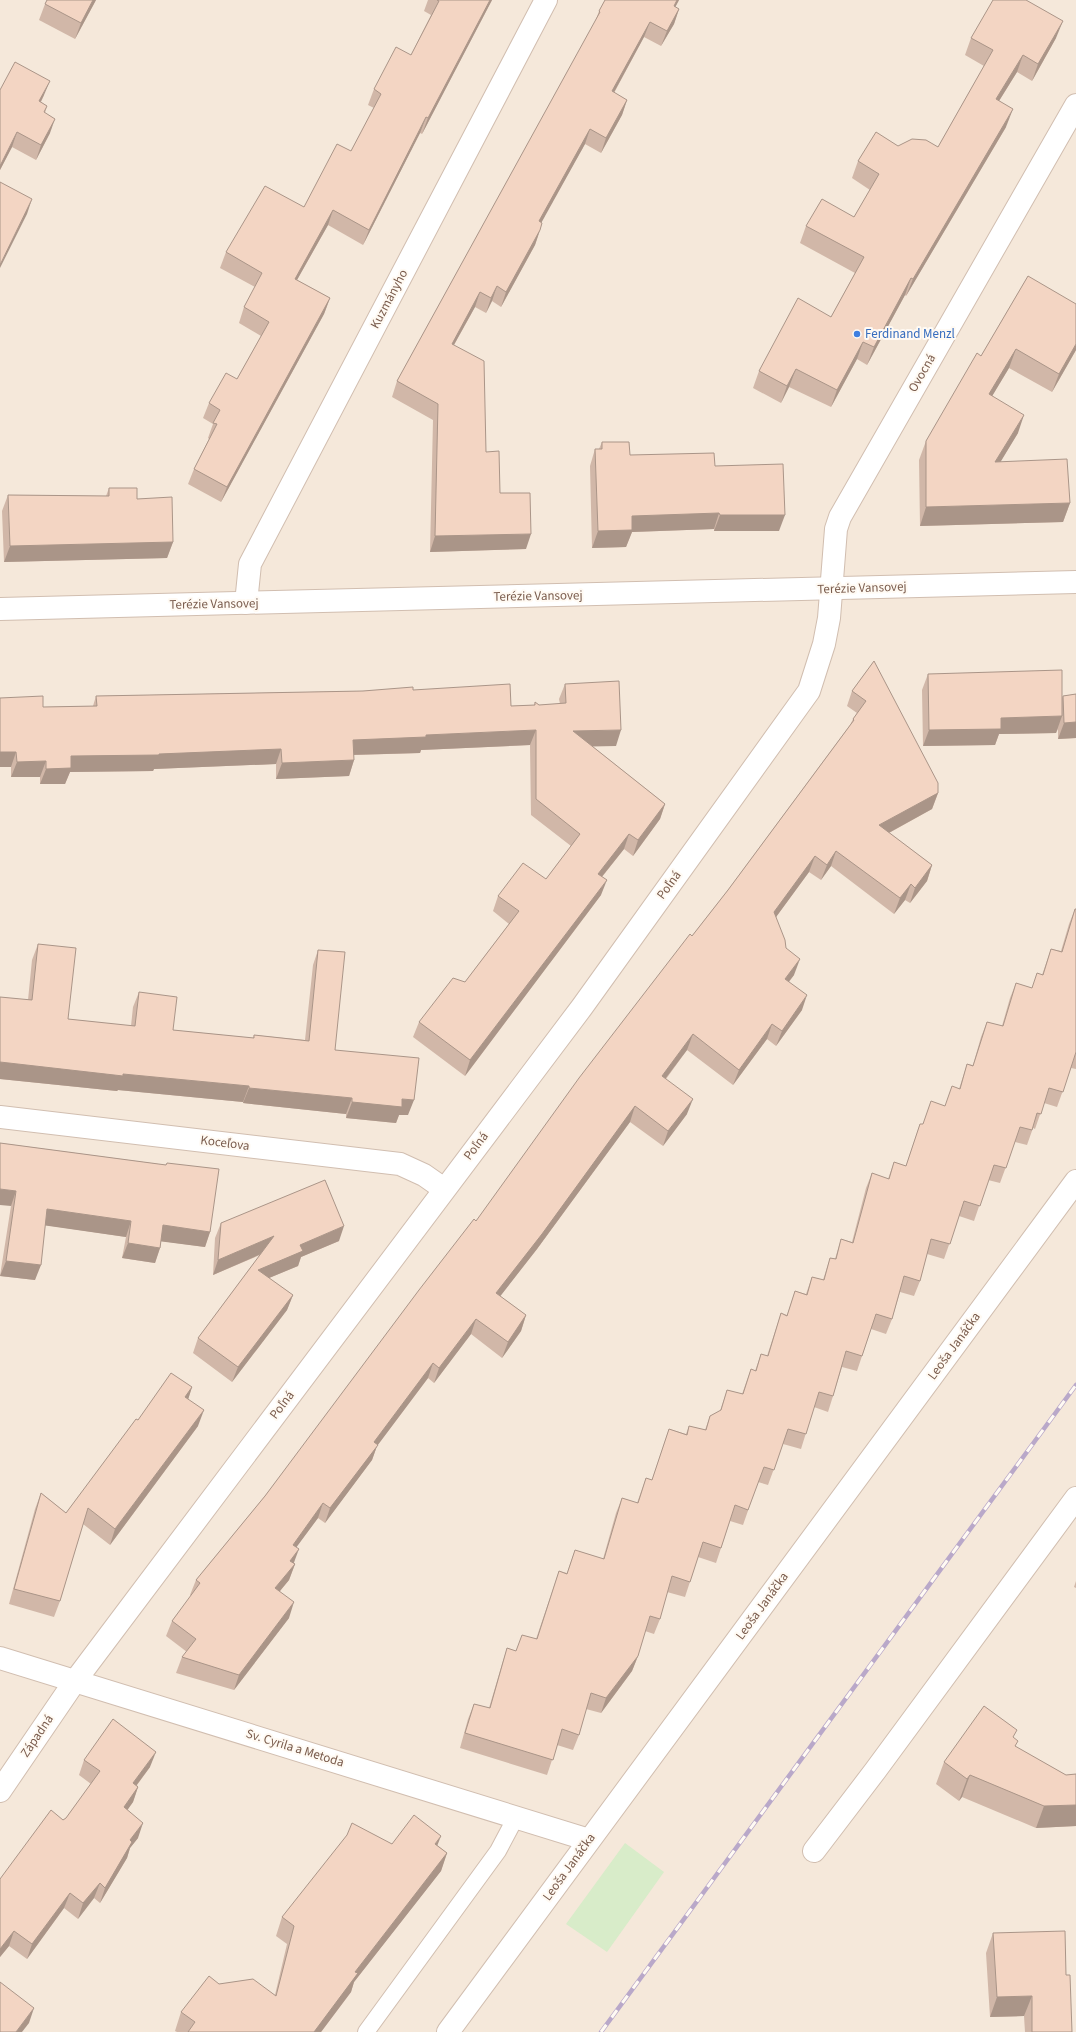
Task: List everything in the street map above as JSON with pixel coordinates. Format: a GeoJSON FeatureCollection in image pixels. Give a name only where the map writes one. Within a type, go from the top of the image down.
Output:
{"type":"FeatureCollection","features":[{"type":"Feature","properties":{"kind":"street","name":"Kuzmányho"},"geometry":{"type":"LineString","coordinates":[[246,603],[250,564],[546,0]]}},
{"type":"Feature","properties":{"kind":"street","name":"Ovocná"},"geometry":{"type":"LineString","coordinates":[[832,589],[836,529],[840,517],[1076,104]]}},
{"type":"Feature","properties":{"kind":"street","name":"Terézie Vansovej"},"geometry":{"type":"LineString","coordinates":[[0,609],[1076,582]]}},
{"type":"Feature","properties":{"kind":"street","name":"Poľná"},"geometry":{"type":"LineString","coordinates":[[75,1681],[582,1007],[809,691],[824,644],[830,618],[832,589]]}},
{"type":"Feature","properties":{"kind":"street","name":"Koceľova"},"geometry":{"type":"LineString","coordinates":[[0,1117],[400,1164],[424,1175],[444,1189]]}},
{"type":"Feature","properties":{"kind":"street","name":"Leoša Janáčka"},"geometry":{"type":"LineString","coordinates":[[448,2032],[1076,1181]]}},
{"type":"Feature","properties":{"kind":"street"},"geometry":{"type":"LineString","coordinates":[[814,1850],[875,1771],[1076,1498]]}},
{"type":"Feature","properties":{"kind":"street","name":"Sv. Cyrila a Metoda"},"geometry":{"type":"LineString","coordinates":[[0,1658],[516,1816],[589,1840]]}},
{"type":"Feature","properties":{"kind":"street","name":"Západná"},"geometry":{"type":"LineString","coordinates":[[0,1791],[75,1681]]}},
{"type":"Feature","properties":{"kind":"lane"},"geometry":{"type":"LineString","coordinates":[[366,2032],[498,1852],[516,1816]]}},
{"type":"Feature","properties":{"kind":"shaded area"},"geometry":{"type":"Polygon","coordinates":[[[0,0],[1076,0],[1076,2032],[0,2032],[0,0]]]}},
{"type":"Feature","properties":{"kind":"green space"},"geometry":{"type":"Polygon","coordinates":[[[625,1843],[664,1872],[607,1952],[566,1924],[625,1843]]]}},
{"type":"Feature","properties":{"kind":"building"},"geometry":{"type":"Polygon","coordinates":[[[47,0],[93,0],[81,23],[45,4],[47,0]]]}},
{"type":"Feature","properties":{"kind":"building"},"geometry":{"type":"Polygon","coordinates":[[[437,0],[490,0],[428,118],[426,117],[369,230],[333,210],[295,279],[330,298],[227,487],[194,469],[217,424],[213,423],[220,410],[209,403],[226,373],[237,379],[269,322],[244,307],[262,273],[226,252],[265,186],[304,207],[337,144],[351,151],[381,94],[374,89],[396,47],[411,55],[439,1],[437,0]]]}},
{"type":"Feature","properties":{"kind":"building"},"geometry":{"type":"Polygon","coordinates":[[[605,0],[677,0],[674,6],[679,9],[667,31],[650,22],[612,91],[627,100],[606,138],[590,129],[539,221],[542,223],[540,230],[506,292],[497,286],[491,298],[480,292],[452,344],[484,361],[486,452],[499,451],[500,493],[530,493],[531,534],[435,536],[438,404],[397,381],[600,12],[599,11],[605,0]]]}},
{"type":"Feature","properties":{"kind":"building"},"geometry":{"type":"Polygon","coordinates":[[[993,0],[1026,0],[1063,21],[1038,64],[1023,55],[996,99],[1013,109],[913,279],[911,278],[874,347],[863,342],[837,390],[796,369],[787,386],[759,371],[798,298],[831,317],[864,257],[806,226],[822,199],[854,217],[879,174],[858,161],[876,132],[898,146],[912,139],[926,140],[938,147],[993,50],[971,38],[993,0]]]}},
{"type":"Feature","properties":{"kind":"building"},"geometry":{"type":"Polygon","coordinates":[[[15,62],[50,81],[39,101],[47,106],[44,112],[55,119],[41,145],[17,132],[0,166],[0,90],[15,62]]]}},
{"type":"Feature","properties":{"kind":"building"},"geometry":{"type":"Polygon","coordinates":[[[0,182],[32,199],[0,265],[0,182]]]}},
{"type":"Feature","properties":{"kind":"building"},"geometry":{"type":"Polygon","coordinates":[[[1028,276],[1076,304],[1076,344],[1059,374],[1016,349],[989,394],[1024,415],[995,462],[1067,459],[1070,503],[926,507],[926,441],[977,353],[981,356],[1028,276]]]}},
{"type":"Feature","properties":{"kind":"building"},"geometry":{"type":"Polygon","coordinates":[[[602,442],[629,442],[630,455],[714,453],[715,466],[783,464],[785,515],[720,515],[719,513],[632,516],[632,530],[598,531],[595,449],[602,449],[602,442]]]}},
{"type":"Feature","properties":{"kind":"building"},"geometry":{"type":"Polygon","coordinates":[[[109,488],[137,488],[137,499],[172,497],[173,542],[10,546],[8,495],[109,496],[109,488]]]}},
{"type":"Feature","properties":{"kind":"building"},"geometry":{"type":"Polygon","coordinates":[[[874,661],[938,783],[938,793],[879,825],[932,865],[915,888],[911,884],[900,898],[836,851],[827,865],[815,856],[774,912],[785,940],[786,948],[800,959],[785,979],[807,995],[782,1031],[772,1024],[739,1070],[693,1034],[662,1076],[693,1099],[668,1131],[635,1106],[542,1234],[496,1293],[526,1315],[508,1342],[476,1319],[439,1368],[433,1363],[374,1442],[378,1445],[330,1508],[323,1503],[293,1545],[299,1549],[290,1561],[295,1564],[275,1588],[294,1602],[239,1675],[182,1657],[196,1639],[172,1621],[200,1583],[196,1580],[265,1496],[474,1219],[476,1221],[579,1078],[690,934],[692,936],[728,890],[854,720],[853,719],[866,701],[852,691],[874,661]]]}},
{"type":"Feature","properties":{"kind":"building"},"geometry":{"type":"Polygon","coordinates":[[[1062,670],[1062,716],[1001,718],[1001,729],[929,730],[928,674],[1062,670]]]}},
{"type":"Feature","properties":{"kind":"building"},"geometry":{"type":"Polygon","coordinates":[[[619,681],[621,730],[573,731],[665,804],[638,840],[629,834],[598,874],[607,880],[470,1060],[419,1022],[453,978],[465,982],[519,911],[498,896],[523,863],[546,879],[580,834],[536,799],[536,730],[353,740],[354,760],[282,763],[281,749],[159,755],[71,756],[71,768],[46,769],[46,761],[17,762],[16,752],[0,752],[0,698],[43,696],[43,707],[97,706],[96,696],[363,691],[413,687],[413,690],[510,684],[511,706],[535,705],[535,702],[539,705],[566,703],[565,684],[619,681]]]}},
{"type":"Feature","properties":{"kind":"building"},"geometry":{"type":"Polygon","coordinates":[[[1076,694],[1076,722],[1064,723],[1063,696],[1076,694]]]}},
{"type":"Feature","properties":{"kind":"building"},"geometry":{"type":"Polygon","coordinates":[[[1075,909],[1076,1052],[1063,1092],[1049,1088],[1041,1114],[1037,1113],[1032,1130],[1020,1127],[1006,1168],[994,1165],[980,1206],[964,1201],[950,1244],[931,1239],[920,1281],[904,1276],[892,1319],[876,1314],[862,1356],[846,1351],[833,1396],[819,1392],[806,1434],[788,1429],[774,1470],[764,1467],[748,1510],[735,1505],[721,1548],[703,1542],[690,1582],[672,1576],[660,1619],[650,1616],[638,1656],[606,1698],[591,1693],[579,1735],[562,1729],[553,1760],[465,1733],[474,1704],[490,1708],[507,1648],[516,1651],[522,1635],[537,1639],[559,1571],[567,1574],[575,1550],[604,1559],[622,1498],[638,1503],[646,1478],[652,1480],[669,1429],[687,1435],[689,1426],[706,1430],[710,1416],[721,1410],[727,1390],[743,1394],[751,1369],[756,1371],[761,1354],[768,1356],[781,1313],[787,1316],[795,1291],[807,1295],[812,1277],[824,1280],[830,1258],[836,1259],[841,1239],[853,1243],[872,1173],[889,1179],[894,1162],[906,1166],[920,1124],[923,1124],[931,1101],[945,1106],[952,1086],[960,1089],[967,1064],[973,1066],[987,1022],[1003,1026],[1016,983],[1032,988],[1037,973],[1043,975],[1051,949],[1062,952],[1075,909]]]}},
{"type":"Feature","properties":{"kind":"building"},"geometry":{"type":"Polygon","coordinates":[[[38,944],[76,948],[68,1019],[135,1026],[139,992],[177,997],[173,1030],[254,1038],[254,1035],[309,1041],[318,950],[345,952],[335,1050],[419,1058],[414,1100],[402,1099],[402,1107],[352,1102],[352,1098],[249,1088],[249,1086],[123,1074],[123,1076],[0,1062],[0,997],[32,1000],[38,944]]]}},
{"type":"Feature","properties":{"kind":"building"},"geometry":{"type":"Polygon","coordinates":[[[0,1143],[166,1165],[167,1163],[219,1169],[210,1232],[163,1225],[160,1248],[128,1243],[131,1221],[47,1209],[41,1265],[6,1261],[16,1191],[0,1189],[0,1143]]]}},
{"type":"Feature","properties":{"kind":"building"},"geometry":{"type":"Polygon","coordinates":[[[325,1180],[344,1226],[300,1245],[303,1251],[258,1270],[293,1295],[238,1367],[198,1338],[274,1236],[218,1260],[221,1223],[325,1180]]]}},
{"type":"Feature","properties":{"kind":"building"},"geometry":{"type":"Polygon","coordinates":[[[171,1373],[192,1387],[185,1397],[204,1410],[115,1529],[88,1508],[60,1601],[14,1589],[41,1493],[66,1513],[136,1419],[138,1420],[171,1373]]]}},
{"type":"Feature","properties":{"kind":"building"},"geometry":{"type":"Polygon","coordinates":[[[984,1706],[1017,1730],[1013,1737],[1018,1741],[1015,1746],[1066,1775],[1076,1774],[1076,1805],[1044,1806],[970,1775],[967,1779],[944,1762],[984,1706]]]}},
{"type":"Feature","properties":{"kind":"building"},"geometry":{"type":"Polygon","coordinates":[[[113,1719],[156,1752],[133,1783],[138,1787],[124,1807],[143,1823],[130,1840],[132,1842],[105,1888],[100,1883],[83,1903],[70,1893],[32,1944],[14,1931],[0,1949],[0,1879],[51,1810],[63,1820],[66,1818],[100,1771],[84,1760],[113,1719]]]}},
{"type":"Feature","properties":{"kind":"building"},"geometry":{"type":"Polygon","coordinates":[[[414,1815],[441,1836],[435,1844],[447,1853],[355,1972],[358,1973],[314,2032],[188,2032],[195,2022],[181,2012],[209,1976],[219,1984],[253,1979],[276,1996],[294,1926],[282,1917],[347,1835],[352,1823],[392,1844],[414,1815]]]}},
{"type":"Feature","properties":{"kind":"building"},"geometry":{"type":"Polygon","coordinates":[[[1065,1931],[1066,1975],[1070,1975],[1072,2032],[1032,2032],[1032,1996],[997,1997],[993,1933],[1065,1931]]]}},
{"type":"Feature","properties":{"kind":"building"},"geometry":{"type":"Polygon","coordinates":[[[0,1982],[34,2008],[16,2032],[0,2032],[0,1982]]]}},
{"type":"Feature","properties":{"kind":"railway"},"geometry":{"type":"LineString","coordinates":[[601,2032],[1076,1385]]}},
{"type":"Feature","properties":{"kind":"place","name":"Ferdinand Menzl"},"geometry":{"type":"Point","coordinates":[857,334]}}]}
